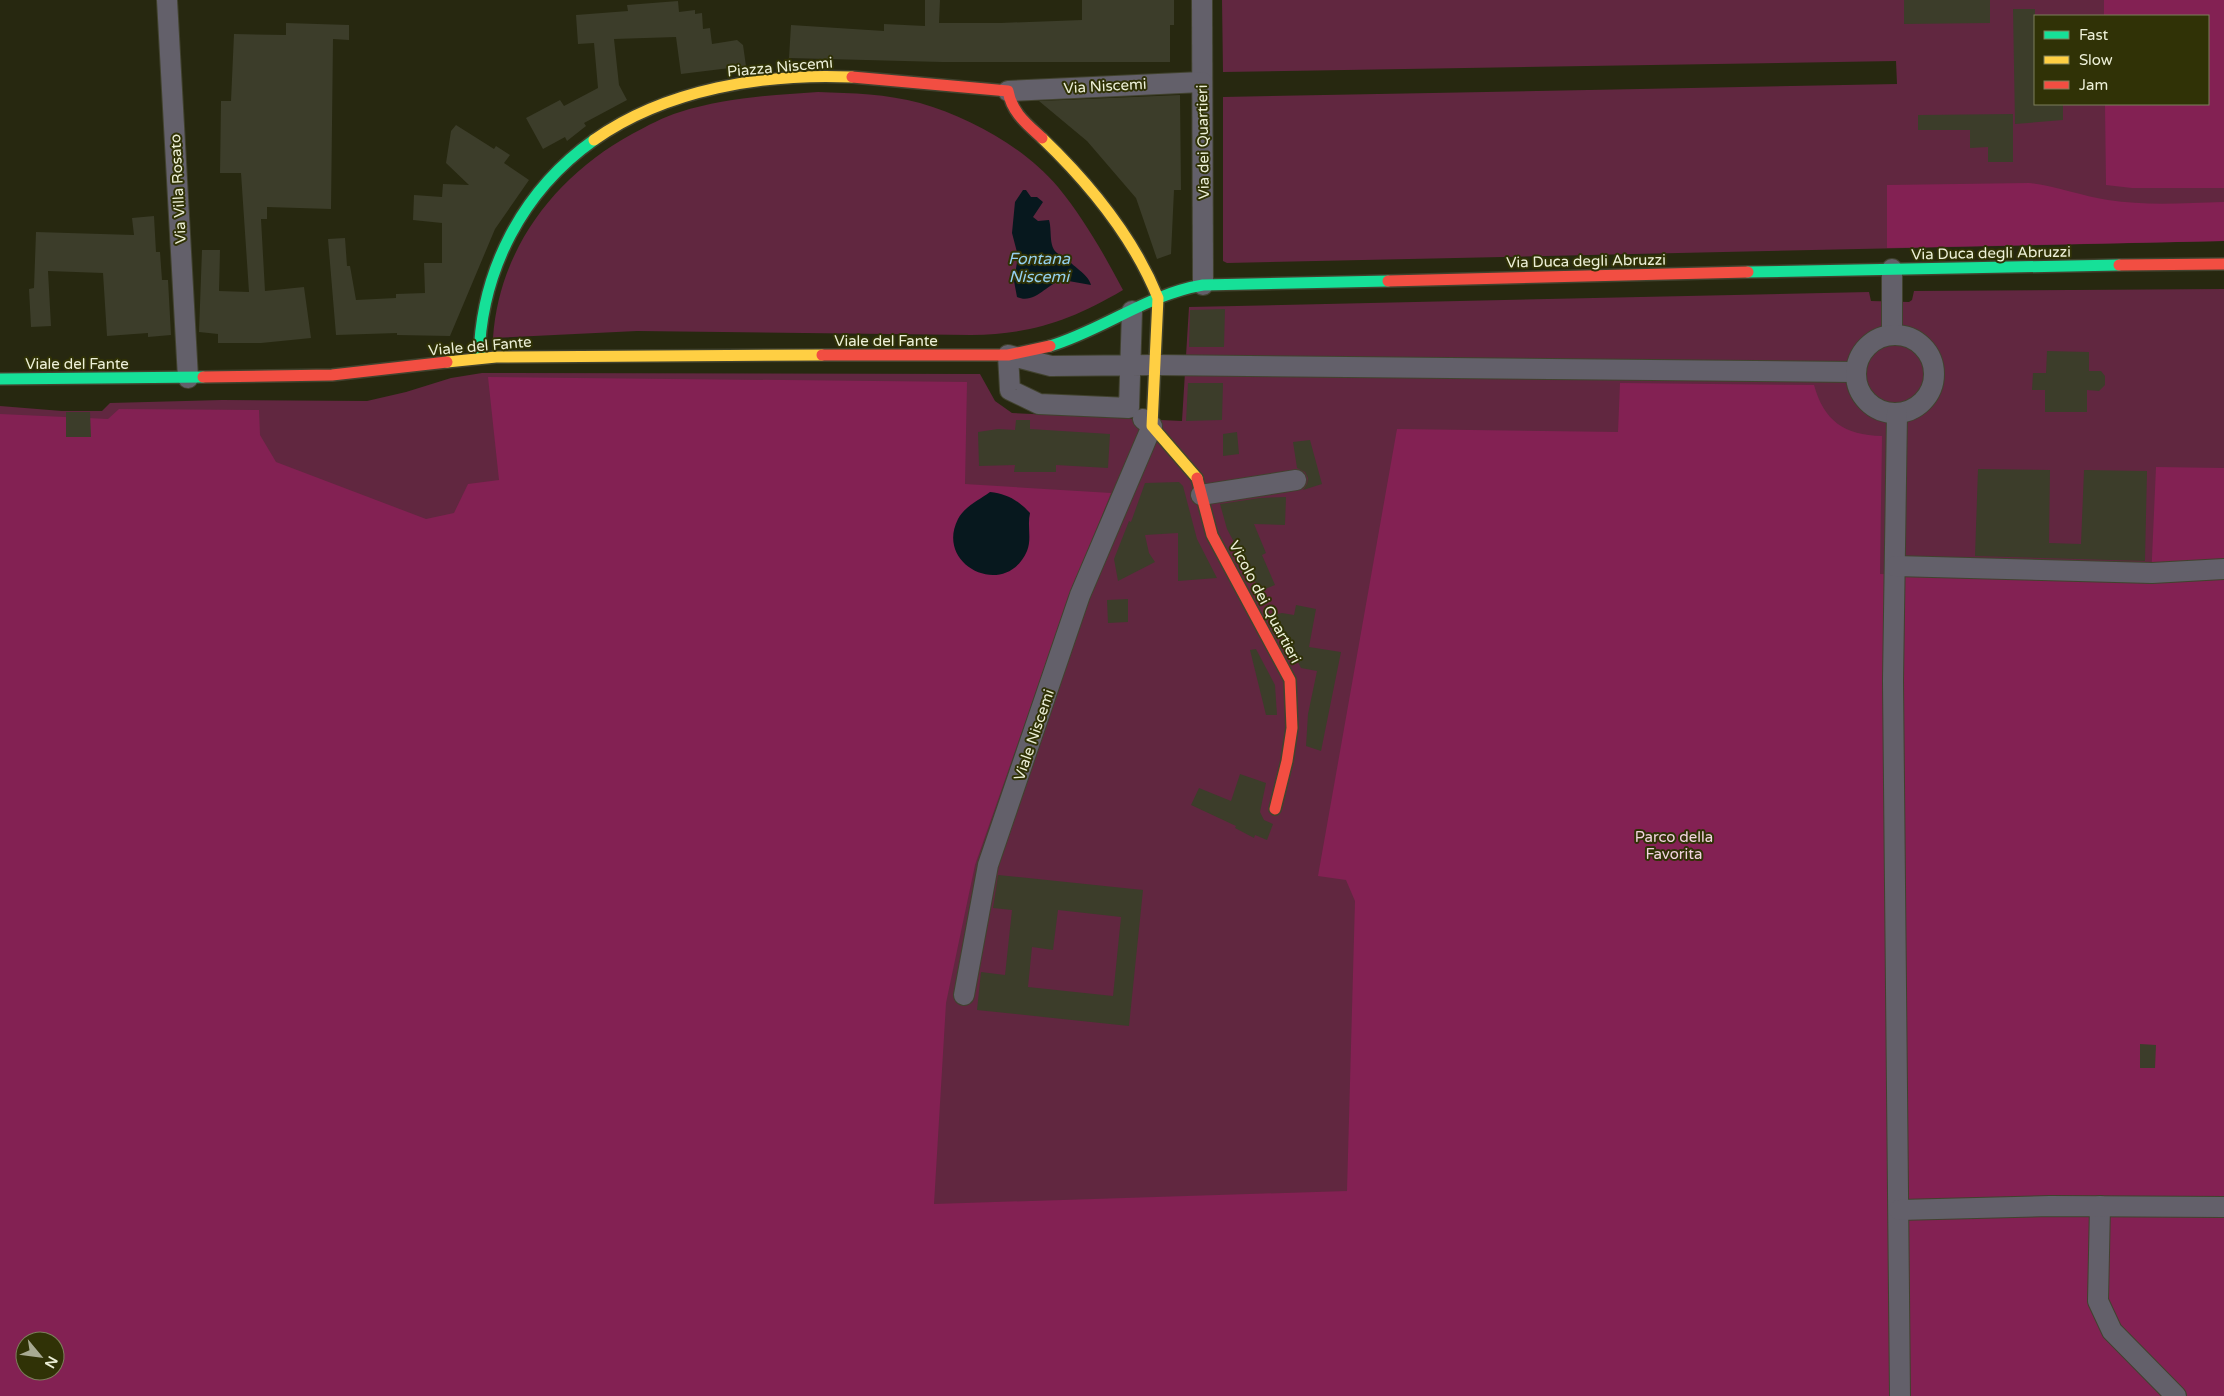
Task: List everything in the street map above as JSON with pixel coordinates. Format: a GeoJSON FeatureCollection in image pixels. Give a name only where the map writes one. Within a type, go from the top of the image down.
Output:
{"type":"FeatureCollection","features":[{"type":"Feature","properties":{"kind":"street","name":"Via Villa Rosato"},"geometry":{"type":"LineString","coordinates":[[167,0],[188,378]]}},
{"type":"Feature","properties":{"kind":"street","name":"Via dei Quartieri"},"geometry":{"type":"LineString","coordinates":[[1202,0],[1203,285]]}},
{"type":"Feature","properties":{"kind":"street","name":"Piazza Niscemi"},"geometry":{"type":"LineString","coordinates":[[480,358],[482,311],[489,281],[501,250],[518,220],[545,184],[569,160],[593,139],[626,120],[659,104],[696,92],[732,84],[810,76],[849,76],[1008,91]]}},
{"type":"Feature","properties":{"kind":"street","name":"Via Niscemi"},"geometry":{"type":"LineString","coordinates":[[1008,91],[1202,82]]}},
{"type":"Feature","properties":{"kind":"street"},"geometry":{"type":"LineString","coordinates":[[1008,91],[1010,102],[1016,113],[1071,166],[1106,207],[1134,250],[1158,298],[1152,426]]}},
{"type":"Feature","properties":{"kind":"street","name":"Via Duca degli Abruzzi"},"geometry":{"type":"LineString","coordinates":[[963,356],[1008,355],[1034,351],[1062,343],[1158,298],[1181,289],[1203,285],[1892,269],[2224,264]]}},
{"type":"Feature","properties":{"kind":"street"},"geometry":{"type":"LineString","coordinates":[[1892,269],[1892,335]]}},
{"type":"Feature","properties":{"kind":"street"},"geometry":{"type":"LineString","coordinates":[[1129,408],[1132,311]]}},
{"type":"Feature","properties":{"kind":"street"},"geometry":{"type":"LineString","coordinates":[[1892,335],[1914,340],[1923,346],[1929,355],[1934,376],[1932,388],[1918,406],[1897,413],[1884,412],[1872,406],[1863,397],[1858,385],[1856,372],[1864,351],[1872,343],[1892,335]]}},
{"type":"Feature","properties":{"kind":"street","name":"Viale del Fante"},"geometry":{"type":"LineString","coordinates":[[0,379],[339,375],[480,358],[627,355],[963,356]]}},
{"type":"Feature","properties":{"kind":"street"},"geometry":{"type":"LineString","coordinates":[[1152,426],[1129,408],[1039,404],[1010,390],[1008,355],[1051,366],[1156,365],[1856,372]]}},
{"type":"Feature","properties":{"kind":"street"},"geometry":{"type":"LineString","coordinates":[[1897,413],[1893,681],[1900,1396]]}},
{"type":"Feature","properties":{"kind":"street","name":"Viale Niscemi"},"geometry":{"type":"LineString","coordinates":[[964,995],[988,866],[1080,595],[1152,426]]}},
{"type":"Feature","properties":{"kind":"street","name":"Vicolo dei Quartieri"},"geometry":{"type":"LineString","coordinates":[[1152,426],[1197,479],[1212,535],[1290,680],[1293,694],[1288,765],[1275,809]]}},
{"type":"Feature","properties":{"kind":"street"},"geometry":{"type":"LineString","coordinates":[[1201,495],[1296,480]]}},
{"type":"Feature","properties":{"kind":"street"},"geometry":{"type":"LineString","coordinates":[[1895,566],[2152,573],[2224,569]]}},
{"type":"Feature","properties":{"kind":"street"},"geometry":{"type":"LineString","coordinates":[[1899,1210],[2100,1206],[2224,1207]]}},
{"type":"Feature","properties":{"kind":"street"},"geometry":{"type":"LineString","coordinates":[[2100,1206],[2098,1301],[2112,1330],[2176,1396]]}},
{"type":"Feature","properties":{"kind":"green space"},"geometry":{"type":"Polygon","coordinates":[[[1222,0],[2224,0],[2224,241],[1227,263],[1223,261],[1223,97],[1897,84],[1896,61],[1223,72],[1222,0]]]}},
{"type":"Feature","properties":{"kind":"green space"},"geometry":{"type":"Polygon","coordinates":[[[2104,0],[2224,0],[2224,188],[2132,188],[2106,185],[2105,105],[2209,105],[2209,15],[2104,15],[2104,0]]]}},
{"type":"Feature","properties":{"kind":"green space"},"geometry":{"type":"Polygon","coordinates":[[[818,92],[882,96],[920,103],[958,117],[1013,147],[1029,159],[1058,187],[1093,237],[1123,290],[1068,318],[1032,328],[993,334],[637,331],[493,338],[498,305],[506,274],[519,245],[536,218],[556,194],[579,171],[604,151],[655,122],[697,107],[748,98],[818,92]]]}},
{"type":"Feature","properties":{"kind":"green space"},"geometry":{"type":"Polygon","coordinates":[[[2029,183],[2122,202],[2166,204],[2224,202],[2224,241],[1887,248],[1887,185],[2029,183]]]}},
{"type":"Feature","properties":{"kind":"green space","name":"Parco della Favorita"},"geometry":{"type":"Polygon","coordinates":[[[2224,289],[2224,1396],[0,1396],[0,406],[62,411],[102,411],[110,403],[222,400],[367,401],[406,392],[451,378],[482,373],[980,374],[995,401],[1012,413],[1182,421],[1189,307],[1869,292],[1871,301],[1909,302],[1912,300],[1914,291],[2224,289]]]}},
{"type":"Feature","properties":{"kind":"green space","name":"Parco della Favorita"},"geometry":{"type":"Polygon","coordinates":[[[488,377],[967,382],[965,484],[1111,493],[1070,595],[975,865],[946,1003],[934,1204],[1347,1191],[1355,901],[1346,880],[1318,876],[1397,429],[1618,432],[1620,383],[1814,385],[1824,408],[1838,424],[1857,433],[1882,436],[1880,574],[2151,581],[2156,467],[2224,468],[2224,1396],[0,1396],[0,414],[108,419],[119,409],[259,410],[260,435],[276,462],[426,519],[454,513],[468,484],[499,480],[488,377]]]}},
{"type":"Feature","properties":{"kind":"water","name":"Fontana Niscemi"},"geometry":{"type":"Polygon","coordinates":[[[1023,190],[1026,190],[1031,197],[1037,197],[1043,202],[1033,217],[1038,221],[1049,220],[1051,242],[1055,251],[1065,256],[1087,277],[1091,285],[1063,280],[1030,298],[1023,299],[1017,297],[1014,281],[1018,256],[1012,233],[1015,202],[1023,190]]]}},
{"type":"Feature","properties":{"kind":"water"},"geometry":{"type":"Polygon","coordinates":[[[990,492],[1012,498],[1030,513],[1027,551],[1017,566],[1004,573],[990,575],[976,571],[964,563],[956,551],[953,536],[961,515],[968,507],[990,492]]]}},
{"type":"Feature","properties":{"kind":"building"},"geometry":{"type":"Polygon","coordinates":[[[925,0],[940,0],[939,23],[1001,23],[1082,20],[1082,0],[1174,0],[1174,25],[1170,25],[1170,62],[942,62],[789,58],[791,25],[884,31],[884,24],[925,26],[925,0]]]}},
{"type":"Feature","properties":{"kind":"building"},"geometry":{"type":"Polygon","coordinates":[[[1904,0],[1990,0],[1990,23],[1904,24],[1904,0]]]}},
{"type":"Feature","properties":{"kind":"building"},"geometry":{"type":"Polygon","coordinates":[[[678,1],[679,12],[695,10],[695,14],[702,13],[703,29],[710,28],[712,44],[737,40],[743,45],[746,66],[681,74],[676,37],[614,39],[619,85],[627,100],[584,123],[586,126],[567,141],[565,137],[543,149],[526,118],[560,100],[564,106],[598,88],[594,43],[578,44],[576,15],[628,11],[627,5],[678,1]]]}},
{"type":"Feature","properties":{"kind":"building"},"geometry":{"type":"Polygon","coordinates":[[[2013,9],[2035,9],[2034,105],[2063,105],[2063,120],[2015,124],[2013,9]]]}},
{"type":"Feature","properties":{"kind":"building"},"geometry":{"type":"Polygon","coordinates":[[[286,23],[349,25],[349,40],[333,39],[331,209],[267,207],[267,219],[261,219],[265,291],[304,287],[311,338],[261,343],[218,343],[218,334],[199,332],[202,250],[220,250],[219,291],[249,292],[241,173],[220,173],[221,101],[231,101],[234,34],[286,35],[286,23]]]}},
{"type":"Feature","properties":{"kind":"building"},"geometry":{"type":"Polygon","coordinates":[[[1180,95],[1181,190],[1174,190],[1171,254],[1157,259],[1136,198],[1087,141],[1039,101],[1180,95]]]}},
{"type":"Feature","properties":{"kind":"building"},"geometry":{"type":"Polygon","coordinates":[[[2013,114],[2013,162],[1988,162],[1988,147],[1970,148],[1970,130],[1918,130],[1918,115],[2013,114]]]}},
{"type":"Feature","properties":{"kind":"building"},"geometry":{"type":"Polygon","coordinates":[[[456,125],[494,149],[496,146],[510,155],[504,163],[529,180],[495,229],[450,336],[397,335],[397,333],[336,335],[328,239],[345,238],[347,266],[350,266],[356,300],[396,298],[396,294],[425,293],[424,263],[442,263],[442,223],[413,220],[414,195],[442,197],[443,184],[469,185],[446,163],[451,131],[456,125]]]}},
{"type":"Feature","properties":{"kind":"building"},"geometry":{"type":"Polygon","coordinates":[[[154,216],[156,252],[160,252],[162,280],[168,280],[171,335],[148,337],[148,333],[107,336],[103,273],[48,271],[51,326],[31,327],[29,289],[34,288],[36,232],[134,235],[132,218],[154,216]]]}},
{"type":"Feature","properties":{"kind":"building"},"geometry":{"type":"Polygon","coordinates":[[[1225,309],[1224,347],[1189,347],[1190,310],[1225,309]]]}},
{"type":"Feature","properties":{"kind":"building"},"geometry":{"type":"Polygon","coordinates":[[[2047,351],[2089,352],[2089,371],[2101,371],[2105,376],[2105,385],[2099,391],[2087,390],[2087,412],[2045,412],[2045,390],[2032,390],[2033,373],[2046,373],[2047,351]]]}},
{"type":"Feature","properties":{"kind":"building"},"geometry":{"type":"Polygon","coordinates":[[[1188,383],[1223,383],[1222,420],[1186,421],[1188,383]]]}},
{"type":"Feature","properties":{"kind":"building"},"geometry":{"type":"Polygon","coordinates":[[[66,412],[90,412],[91,437],[66,437],[66,412]]]}},
{"type":"Feature","properties":{"kind":"building"},"geometry":{"type":"Polygon","coordinates":[[[1016,420],[1030,420],[1030,429],[1110,434],[1108,468],[1056,465],[1056,472],[1014,472],[1015,465],[979,466],[978,432],[998,429],[1015,430],[1016,420]]]}},
{"type":"Feature","properties":{"kind":"building"},"geometry":{"type":"Polygon","coordinates":[[[1237,432],[1239,454],[1223,456],[1223,434],[1237,432]]]}},
{"type":"Feature","properties":{"kind":"building"},"geometry":{"type":"Polygon","coordinates":[[[1310,440],[1322,484],[1303,490],[1308,478],[1305,472],[1297,468],[1293,442],[1310,440]]]}},
{"type":"Feature","properties":{"kind":"building"},"geometry":{"type":"Polygon","coordinates":[[[1978,469],[2050,470],[2049,543],[2081,544],[2084,470],[2147,471],[2145,561],[1975,556],[1978,469]]]}},
{"type":"Feature","properties":{"kind":"building"},"geometry":{"type":"Polygon","coordinates":[[[1179,482],[1183,486],[1197,539],[1217,578],[1178,581],[1178,533],[1145,535],[1149,553],[1155,562],[1118,581],[1114,559],[1129,521],[1131,522],[1145,483],[1179,482]]]}},
{"type":"Feature","properties":{"kind":"building"},"geometry":{"type":"Polygon","coordinates":[[[1286,497],[1285,525],[1254,524],[1266,553],[1262,555],[1275,585],[1260,591],[1227,529],[1220,504],[1260,498],[1286,497]]]}},
{"type":"Feature","properties":{"kind":"building"},"geometry":{"type":"Polygon","coordinates":[[[1128,599],[1128,622],[1108,623],[1107,600],[1128,599]]]}},
{"type":"Feature","properties":{"kind":"building"},"geometry":{"type":"Polygon","coordinates":[[[1296,605],[1316,609],[1309,647],[1341,652],[1321,751],[1306,746],[1308,714],[1317,671],[1301,668],[1273,615],[1282,613],[1294,615],[1296,605]]]}},
{"type":"Feature","properties":{"kind":"building"},"geometry":{"type":"Polygon","coordinates":[[[1256,649],[1275,685],[1277,715],[1266,715],[1250,650],[1256,649]]]}},
{"type":"Feature","properties":{"kind":"building"},"geometry":{"type":"Polygon","coordinates":[[[1240,774],[1266,783],[1260,812],[1264,820],[1273,824],[1267,840],[1255,835],[1254,838],[1235,828],[1236,826],[1191,805],[1199,788],[1231,801],[1240,774]]]}},
{"type":"Feature","properties":{"kind":"building"},"geometry":{"type":"Polygon","coordinates":[[[998,875],[1143,890],[1129,1026],[977,1010],[981,972],[1005,975],[1012,910],[993,908],[998,875]],[[1058,910],[1053,950],[1032,947],[1028,987],[1113,996],[1121,917],[1058,910]]]}},
{"type":"Feature","properties":{"kind":"building"},"geometry":{"type":"Polygon","coordinates":[[[2140,1044],[2156,1045],[2155,1068],[2140,1068],[2140,1044]]]}},
{"type":"Feature","properties":{"kind":"traffic: fast"},"geometry":{"type":"LineString","coordinates":[[479,358],[488,294],[497,264],[510,236],[526,208],[546,183],[568,160],[594,140]]}},
{"type":"Feature","properties":{"kind":"traffic: fast"},"geometry":{"type":"LineString","coordinates":[[1748,272],[2119,265]]}},
{"type":"Feature","properties":{"kind":"traffic: fast"},"geometry":{"type":"LineString","coordinates":[[1050,346],[1089,331],[1163,296],[1203,285],[1388,281]]}},
{"type":"Feature","properties":{"kind":"traffic: fast"},"geometry":{"type":"LineString","coordinates":[[0,379],[203,377]]}},
{"type":"Feature","properties":{"kind":"traffic: slow"},"geometry":{"type":"LineString","coordinates":[[594,140],[622,122],[652,108],[717,88],[785,78],[852,77]]}},
{"type":"Feature","properties":{"kind":"traffic: slow"},"geometry":{"type":"LineString","coordinates":[[1042,138],[1077,174],[1109,212],[1148,275],[1158,298],[1152,426],[1197,478]]}},
{"type":"Feature","properties":{"kind":"traffic: slow"},"geometry":{"type":"LineString","coordinates":[[447,362],[496,357],[822,355]]}},
{"type":"Feature","properties":{"kind":"traffic: jam"},"geometry":{"type":"LineString","coordinates":[[852,77],[1008,91],[1017,112],[1042,138]]}},
{"type":"Feature","properties":{"kind":"traffic: jam"},"geometry":{"type":"LineString","coordinates":[[2119,265],[2224,264]]}},
{"type":"Feature","properties":{"kind":"traffic: jam"},"geometry":{"type":"LineString","coordinates":[[1388,281],[1748,272]]}},
{"type":"Feature","properties":{"kind":"traffic: jam"},"geometry":{"type":"LineString","coordinates":[[822,355],[1008,355],[1050,346]]}},
{"type":"Feature","properties":{"kind":"traffic: jam"},"geometry":{"type":"LineString","coordinates":[[203,377],[332,375],[447,362]]}},
{"type":"Feature","properties":{"kind":"traffic: jam"},"geometry":{"type":"LineString","coordinates":[[1197,478],[1212,535],[1290,680],[1292,728],[1287,761],[1275,809]]}}]}
